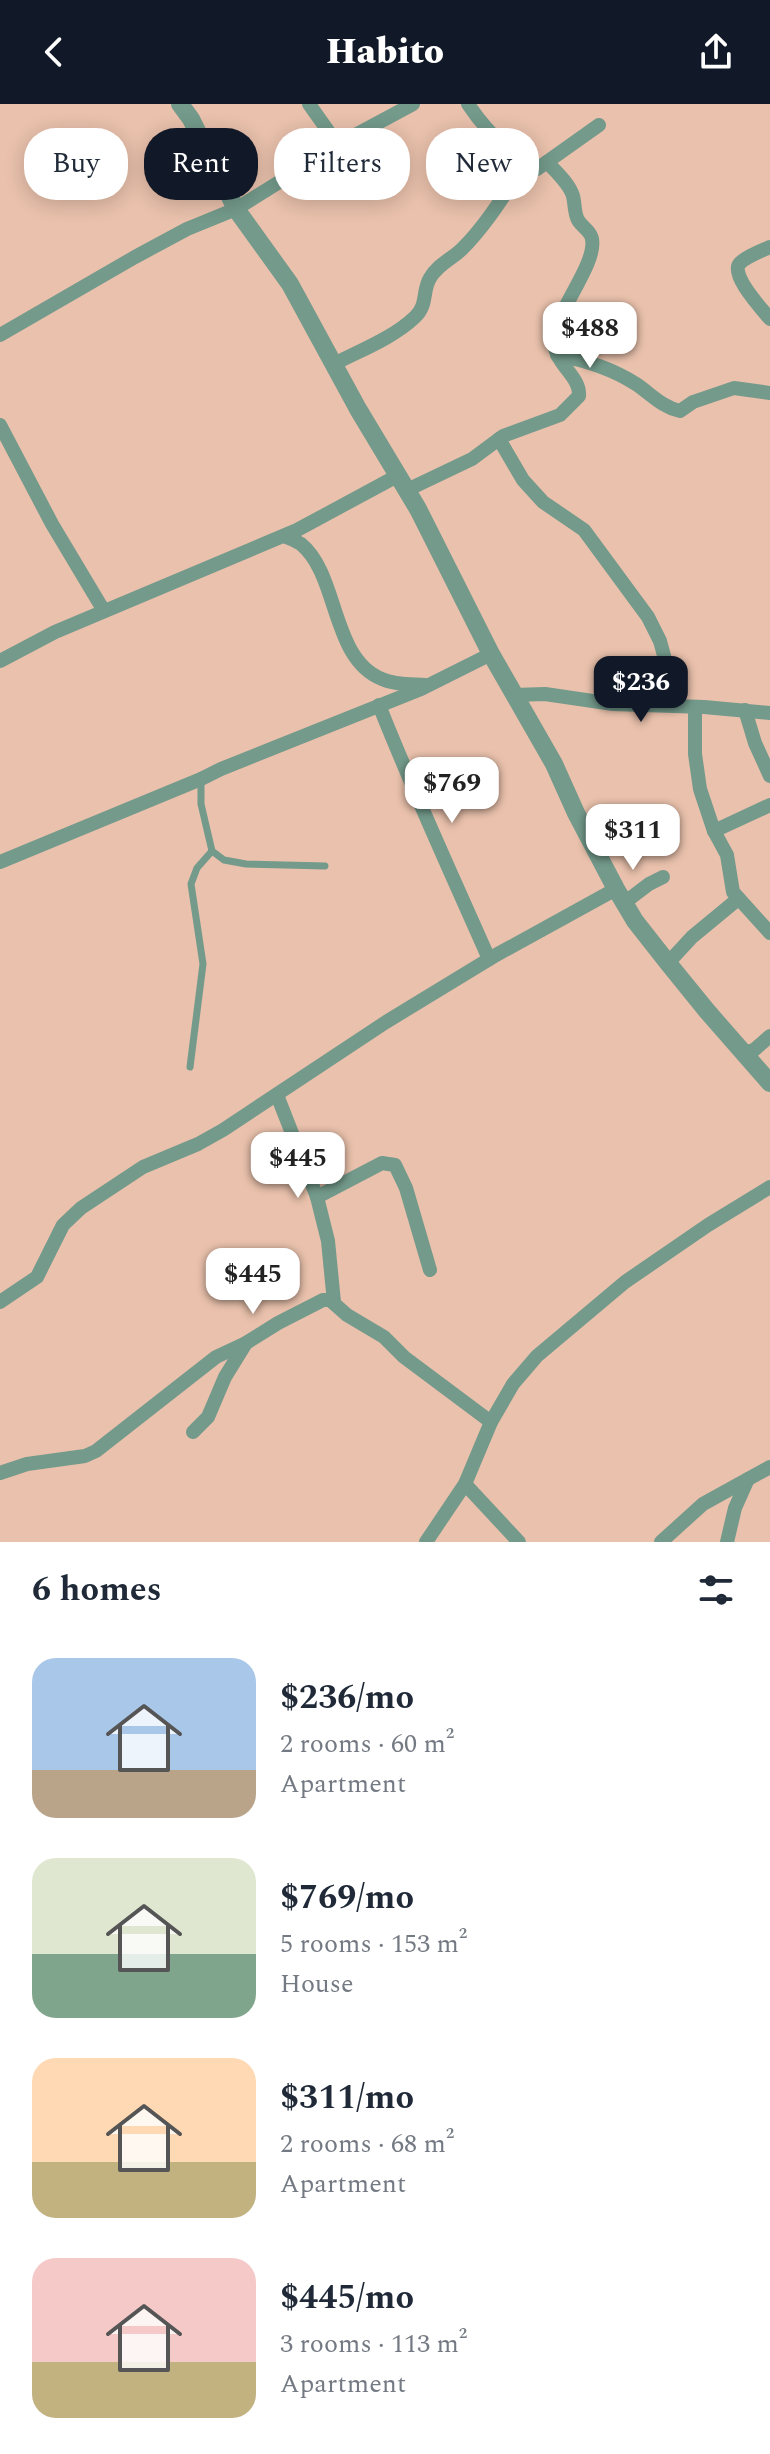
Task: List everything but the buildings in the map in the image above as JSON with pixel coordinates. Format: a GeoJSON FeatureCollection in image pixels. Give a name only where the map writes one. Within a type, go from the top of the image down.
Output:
{"type":"FeatureCollection","features":[{"type":"Feature","properties":{"kind":"street"},"geometry":{"type":"LineString","coordinates":[[180,104],[191,119],[236,209],[290,284],[358,409],[403,483],[491,654],[554,764],[620,896],[668,963],[770,1083]]}},
{"type":"Feature","properties":{"kind":"street"},"geometry":{"type":"LineString","coordinates":[[309,104],[326,128]]}},
{"type":"Feature","properties":{"kind":"street"},"geometry":{"type":"LineString","coordinates":[[369,128],[413,104]]}},
{"type":"Feature","properties":{"kind":"street"},"geometry":{"type":"LineString","coordinates":[[468,104],[487,128]]}},
{"type":"Feature","properties":{"kind":"street"},"geometry":{"type":"LineString","coordinates":[[539,168],[599,125]]}},
{"type":"Feature","properties":{"kind":"street"},"geometry":{"type":"LineString","coordinates":[[0,661],[55,632],[403,483],[472,459],[499,439],[560,415],[579,396],[580,389],[557,355],[554,336],[559,319],[581,277],[592,240],[578,220],[570,189],[547,162]]}},
{"type":"Feature","properties":{"kind":"street"},"geometry":{"type":"LineString","coordinates":[[0,335],[161,243],[236,209],[274,185]]}},
{"type":"Feature","properties":{"kind":"street"},"geometry":{"type":"LineString","coordinates":[[334,364],[383,339],[415,317],[424,305],[430,278],[472,238],[499,200]]}},
{"type":"Feature","properties":{"kind":"street"},"geometry":{"type":"LineString","coordinates":[[770,247],[740,263],[737,269],[740,280],[770,319]]}},
{"type":"Feature","properties":{"kind":"street"},"geometry":{"type":"LineString","coordinates":[[557,355],[588,361],[614,372],[669,408],[680,411],[693,402],[734,388],[770,393]]}},
{"type":"Feature","properties":{"kind":"street"},"geometry":{"type":"LineString","coordinates":[[0,425],[52,524],[104,611]]}},
{"type":"Feature","properties":{"kind":"street"},"geometry":{"type":"LineString","coordinates":[[499,439],[523,480],[543,502],[584,530],[648,617],[660,641],[668,670],[669,705]]}},
{"type":"Feature","properties":{"kind":"street"},"geometry":{"type":"LineString","coordinates":[[284,536],[299,543],[313,558],[344,636],[364,668],[385,681],[429,686]]}},
{"type":"Feature","properties":{"kind":"street"},"geometry":{"type":"LineString","coordinates":[[0,862],[429,686],[491,654]]}},
{"type":"Feature","properties":{"kind":"street"},"geometry":{"type":"LineString","coordinates":[[514,695],[545,694],[613,704],[770,713]]}},
{"type":"Feature","properties":{"kind":"street"},"geometry":{"type":"LineString","coordinates":[[379,705],[489,959]]}},
{"type":"Feature","properties":{"kind":"street"},"geometry":{"type":"LineString","coordinates":[[695,707],[698,778],[714,831],[727,855],[731,885],[738,899],[770,933]]}},
{"type":"Feature","properties":{"kind":"street"},"geometry":{"type":"LineString","coordinates":[[745,710],[770,776]]}},
{"type":"Feature","properties":{"kind":"street"},"geometry":{"type":"LineString","coordinates":[[714,831],[770,805]]}},
{"type":"Feature","properties":{"kind":"street"},"geometry":{"type":"LineString","coordinates":[[0,1302],[37,1277],[63,1225],[81,1208],[143,1167],[198,1144],[489,959],[663,877]]}},
{"type":"Feature","properties":{"kind":"street"},"geometry":{"type":"LineString","coordinates":[[668,963],[692,937],[738,899]]}},
{"type":"Feature","properties":{"kind":"street"},"geometry":{"type":"LineString","coordinates":[[742,1053],[754,1050],[770,1036]]}},
{"type":"Feature","properties":{"kind":"street"},"geometry":{"type":"LineString","coordinates":[[277,1095],[317,1197],[328,1241],[334,1302]]}},
{"type":"Feature","properties":{"kind":"street"},"geometry":{"type":"LineString","coordinates":[[317,1197],[382,1163],[395,1165],[406,1188],[430,1270]]}},
{"type":"Feature","properties":{"kind":"street"},"geometry":{"type":"LineString","coordinates":[[426,1542],[465,1484],[491,1422],[513,1384],[537,1356],[625,1282],[770,1187]]}},
{"type":"Feature","properties":{"kind":"street"},"geometry":{"type":"LineString","coordinates":[[0,1473],[27,1464],[85,1456],[96,1451],[204,1365],[323,1300],[334,1302],[347,1315],[384,1337],[404,1357],[491,1422]]}},
{"type":"Feature","properties":{"kind":"street"},"geometry":{"type":"LineString","coordinates":[[193,1432],[208,1417],[225,1377],[246,1343]]}},
{"type":"Feature","properties":{"kind":"street"},"geometry":{"type":"LineString","coordinates":[[661,1542],[703,1504],[770,1467]]}},
{"type":"Feature","properties":{"kind":"street"},"geometry":{"type":"LineString","coordinates":[[727,1542],[735,1508],[748,1479]]}},
{"type":"Feature","properties":{"kind":"street"},"geometry":{"type":"LineString","coordinates":[[465,1484],[519,1542]]}},
{"type":"Feature","properties":{"kind":"lane"},"geometry":{"type":"LineString","coordinates":[[201,779],[201,804],[212,851],[224,860],[246,864],[325,866]]}},
{"type":"Feature","properties":{"kind":"lane"},"geometry":{"type":"LineString","coordinates":[[190,1067],[203,964],[191,884],[197,868],[212,851]]}}]}
